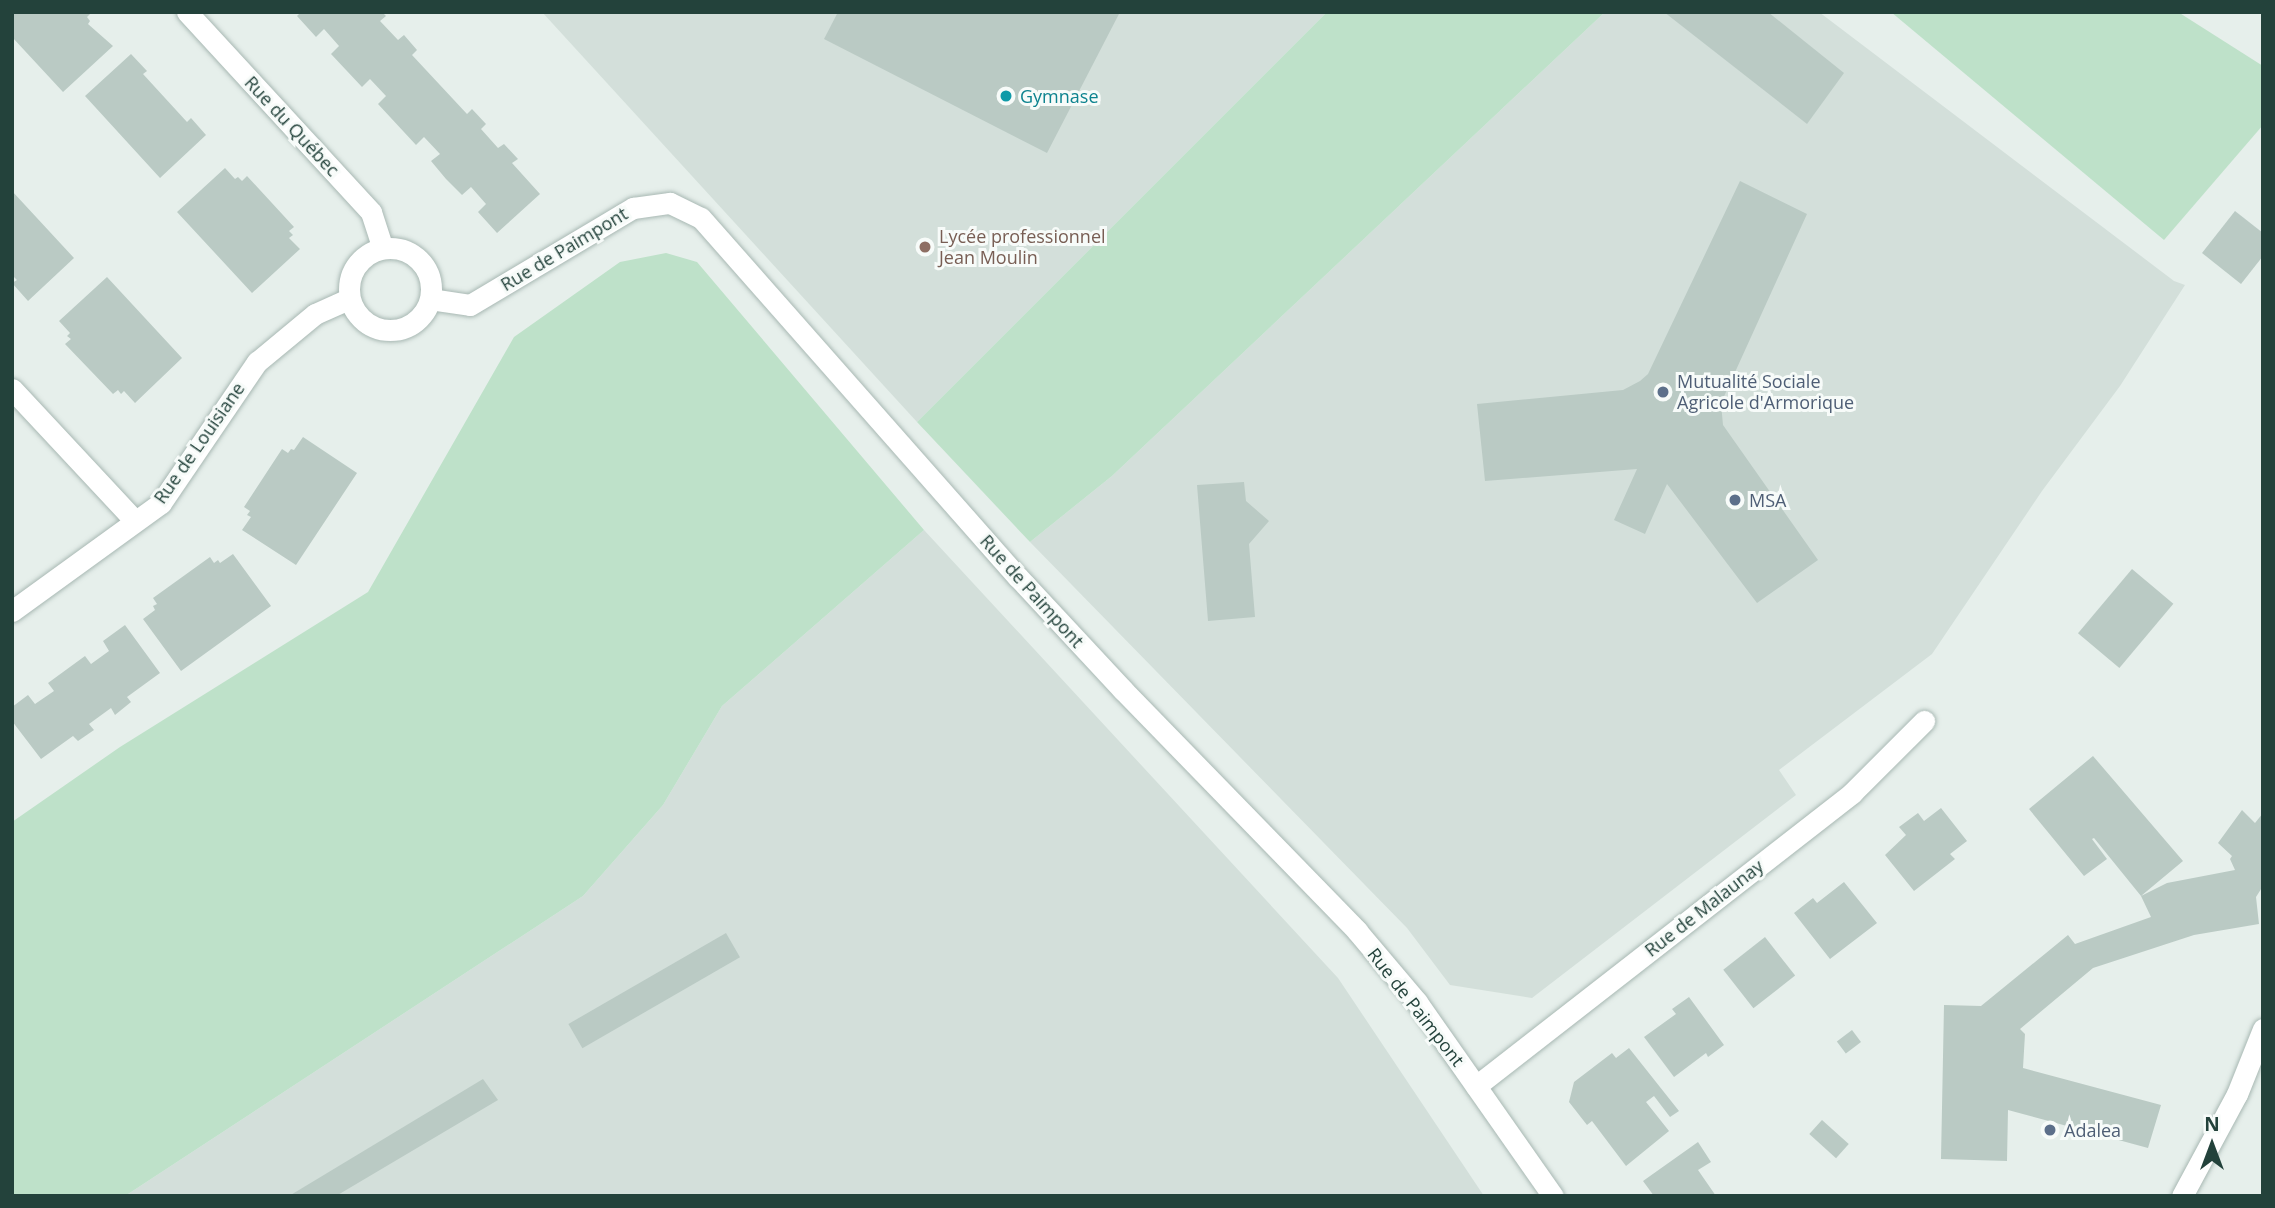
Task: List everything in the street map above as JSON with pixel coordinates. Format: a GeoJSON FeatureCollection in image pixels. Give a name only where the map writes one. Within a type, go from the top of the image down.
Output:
{"type":"FeatureCollection","features":[{"type":"Feature","properties":{"kind":"street","name":"Rue du Québec"},"geometry":{"type":"LineString","coordinates":[[187,12],[371,212],[383,248]]}},
{"type":"Feature","properties":{"kind":"street","name":"Rue de Paimpont"},"geometry":{"type":"LineString","coordinates":[[430,299],[470,305],[633,208],[670,203],[701,218],[1051,612],[1357,930],[1417,1002],[1553,1196]]}},
{"type":"Feature","properties":{"kind":"street"},"geometry":{"type":"LineString","coordinates":[[383,248],[409,252],[420,260],[431,285],[430,299],[415,322],[403,329],[389,331],[363,321],[349,299],[352,271],[370,252],[383,248]]}},
{"type":"Feature","properties":{"kind":"street","name":"Rue de Louisiane"},"geometry":{"type":"LineString","coordinates":[[12,611],[161,503],[257,362],[315,314],[349,299]]}},
{"type":"Feature","properties":{"kind":"street"},"geometry":{"type":"LineString","coordinates":[[12,389],[135,521]]}},
{"type":"Feature","properties":{"kind":"street","name":"Rue de Malaunay"},"geometry":{"type":"LineString","coordinates":[[1476,1086],[1852,793],[1924,722]]}},
{"type":"Feature","properties":{"kind":"street"},"geometry":{"type":"LineString","coordinates":[[2182,1196],[2237,1094],[2263,1029]]}},
{"type":"Feature","properties":{"kind":"shaded area","name":"Lycée professionnel Jean Moulin"},"geometry":{"type":"Polygon","coordinates":[[[542,12],[1327,12],[917,422],[542,12]]]}},
{"type":"Feature","properties":{"kind":"shaded area"},"geometry":{"type":"Polygon","coordinates":[[[1605,12],[1819,12],[2174,281],[2185,285],[2120,386],[2042,491],[1932,654],[1779,770],[1796,795],[1532,998],[1450,985],[1407,928],[1030,542],[1112,476],[1605,12]]]}},
{"type":"Feature","properties":{"kind":"shaded area"},"geometry":{"type":"Polygon","coordinates":[[[924,530],[1338,978],[1484,1196],[125,1196],[583,896],[663,805],[722,706],[924,530]]]}},
{"type":"Feature","properties":{"kind":"green space"},"geometry":{"type":"Polygon","coordinates":[[[1327,12],[1605,12],[1112,476],[1030,542],[917,422],[1327,12]]]}},
{"type":"Feature","properties":{"kind":"green space"},"geometry":{"type":"Polygon","coordinates":[[[1891,12],[2178,12],[2263,66],[2263,125],[2164,240],[1891,12]]]}},
{"type":"Feature","properties":{"kind":"green space"},"geometry":{"type":"Polygon","coordinates":[[[666,253],[697,262],[924,530],[722,706],[663,805],[583,896],[125,1196],[12,1196],[12,822],[120,747],[368,592],[514,337],[620,262],[666,253]]]}},
{"type":"Feature","properties":{"kind":"building"},"geometry":{"type":"Polygon","coordinates":[[[12,12],[92,12],[87,17],[90,21],[88,24],[113,46],[63,92],[12,37],[12,12]]]}},
{"type":"Feature","properties":{"kind":"building"},"geometry":{"type":"Polygon","coordinates":[[[301,12],[382,12],[386,16],[380,21],[398,40],[404,35],[417,50],[412,55],[467,114],[472,109],[486,124],[481,129],[498,148],[504,144],[518,159],[512,163],[540,194],[497,233],[478,212],[486,204],[471,187],[462,195],[446,179],[431,161],[440,154],[424,137],[416,145],[378,104],[386,96],[370,79],[362,87],[331,54],[339,46],[324,29],[316,37],[297,16],[301,12]]]}},
{"type":"Feature","properties":{"kind":"building","name":"Gymnase"},"geometry":{"type":"Polygon","coordinates":[[[838,12],[1120,12],[1047,153],[824,39],[838,12]]]}},
{"type":"Feature","properties":{"kind":"building"},"geometry":{"type":"Polygon","coordinates":[[[1664,12],[1768,12],[1844,73],[1807,124],[1664,12]]]}},
{"type":"Feature","properties":{"kind":"building"},"geometry":{"type":"Polygon","coordinates":[[[131,54],[147,71],[143,74],[187,122],[191,118],[206,135],[160,178],[85,96],[131,54]]]}},
{"type":"Feature","properties":{"kind":"building"},"geometry":{"type":"Polygon","coordinates":[[[225,168],[235,179],[238,177],[242,181],[247,176],[294,227],[289,231],[293,235],[289,238],[300,249],[252,293],[177,212],[225,168]]]}},
{"type":"Feature","properties":{"kind":"building","name":"Mutualité Sociale Agricole d'Armorique"},"geometry":{"type":"Polygon","coordinates":[[[1740,181],[1807,214],[1721,403],[1723,425],[1818,560],[1757,603],[1667,484],[1645,534],[1614,520],[1637,469],[1485,481],[1477,404],[1623,390],[1640,381],[1648,374],[1740,181]]]}},
{"type":"Feature","properties":{"kind":"building"},"geometry":{"type":"Polygon","coordinates":[[[12,191],[74,258],[28,301],[12,283],[17,280],[12,275],[12,191]]]}},
{"type":"Feature","properties":{"kind":"building"},"geometry":{"type":"Polygon","coordinates":[[[2235,211],[2263,233],[2263,256],[2241,284],[2202,253],[2235,211]]]}},
{"type":"Feature","properties":{"kind":"building"},"geometry":{"type":"Polygon","coordinates":[[[107,277],[182,358],[135,403],[124,391],[121,394],[118,390],[113,394],[65,344],[71,339],[67,336],[70,333],[59,321],[107,277]]]}},
{"type":"Feature","properties":{"kind":"building"},"geometry":{"type":"Polygon","coordinates":[[[303,437],[357,473],[296,565],[242,530],[251,517],[247,515],[250,511],[244,507],[282,449],[288,453],[291,449],[294,450],[303,437]]]}},
{"type":"Feature","properties":{"kind":"building"},"geometry":{"type":"Polygon","coordinates":[[[1244,482],[1246,501],[1269,521],[1249,544],[1255,617],[1208,621],[1197,485],[1244,482]]]}},
{"type":"Feature","properties":{"kind":"building"},"geometry":{"type":"Polygon","coordinates":[[[233,554],[271,606],[181,671],[143,619],[155,610],[153,606],[157,604],[153,598],[210,557],[214,563],[218,560],[220,563],[233,554]]]}},
{"type":"Feature","properties":{"kind":"building"},"geometry":{"type":"Polygon","coordinates":[[[2132,569],[2173,604],[2119,668],[2078,633],[2132,569]]]}},
{"type":"Feature","properties":{"kind":"building"},"geometry":{"type":"Polygon","coordinates":[[[125,625],[160,673],[127,697],[131,702],[115,715],[111,708],[89,724],[94,730],[78,741],[73,736],[41,759],[12,721],[12,707],[28,695],[35,704],[54,691],[48,683],[85,656],[91,664],[109,651],[103,641],[125,625]]]}},
{"type":"Feature","properties":{"kind":"building"},"geometry":{"type":"Polygon","coordinates":[[[2093,756],[2183,861],[2141,896],[2094,838],[2092,839],[2107,859],[2084,876],[2029,809],[2093,756]]]}},
{"type":"Feature","properties":{"kind":"building"},"geometry":{"type":"Polygon","coordinates":[[[1941,808],[1967,841],[1950,854],[1955,859],[1914,891],[1885,855],[1906,835],[1899,827],[1918,813],[1924,821],[1941,808]]]}},
{"type":"Feature","properties":{"kind":"building"},"geometry":{"type":"Polygon","coordinates":[[[2242,810],[2255,823],[2263,813],[2263,886],[2256,897],[2259,924],[2194,935],[2093,968],[2020,1029],[2025,1034],[2023,1068],[2161,1105],[2148,1148],[2008,1110],[2007,1161],[1941,1159],[1944,1005],[1981,1006],[2068,935],[2075,944],[2151,917],[2141,896],[2167,883],[2235,870],[2230,859],[2232,856],[2218,843],[2242,810]]]}},
{"type":"Feature","properties":{"kind":"building"},"geometry":{"type":"Polygon","coordinates":[[[1844,882],[1877,923],[1830,959],[1794,913],[1813,898],[1817,903],[1844,882]]]}},
{"type":"Feature","properties":{"kind":"building"},"geometry":{"type":"Polygon","coordinates":[[[726,933],[740,957],[582,1048],[568,1024],[726,933]]]}},
{"type":"Feature","properties":{"kind":"building"},"geometry":{"type":"Polygon","coordinates":[[[1765,937],[1795,976],[1753,1008],[1723,970],[1765,937]]]}},
{"type":"Feature","properties":{"kind":"building"},"geometry":{"type":"Polygon","coordinates":[[[1689,997],[1724,1045],[1708,1057],[1706,1053],[1674,1077],[1644,1037],[1676,1014],[1672,1009],[1689,997]]]}},
{"type":"Feature","properties":{"kind":"building"},"geometry":{"type":"Polygon","coordinates":[[[1852,1030],[1861,1042],[1846,1053],[1837,1041],[1852,1030]]]}},
{"type":"Feature","properties":{"kind":"building"},"geometry":{"type":"Polygon","coordinates":[[[1629,1048],[1679,1111],[1670,1117],[1654,1096],[1646,1102],[1669,1131],[1626,1166],[1592,1121],[1587,1125],[1569,1102],[1574,1082],[1612,1053],[1616,1058],[1629,1048]]]}},
{"type":"Feature","properties":{"kind":"building"},"geometry":{"type":"Polygon","coordinates":[[[483,1079],[498,1100],[336,1196],[289,1196],[483,1079]]]}},
{"type":"Feature","properties":{"kind":"building"},"geometry":{"type":"Polygon","coordinates":[[[1822,1120],[1849,1144],[1836,1158],[1809,1134],[1822,1120]]]}},
{"type":"Feature","properties":{"kind":"building"},"geometry":{"type":"Polygon","coordinates":[[[1698,1142],[1711,1162],[1698,1170],[1716,1196],[1654,1196],[1643,1181],[1698,1142]]]}},
{"type":"Feature","properties":{"kind":"place","name":"Gymnase"},"geometry":{"type":"Point","coordinates":[1006,96]}},
{"type":"Feature","properties":{"kind":"place","name":"Lycée professionnel Jean Moulin"},"geometry":{"type":"Point","coordinates":[925,247]}},
{"type":"Feature","properties":{"kind":"place","name":"Mutualité Sociale Agricole d'Armorique"},"geometry":{"type":"Point","coordinates":[1663,392]}},
{"type":"Feature","properties":{"kind":"place","name":"MSA"},"geometry":{"type":"Point","coordinates":[1735,500]}},
{"type":"Feature","properties":{"kind":"place","name":"Adalea"},"geometry":{"type":"Point","coordinates":[2050,1130]}}]}
